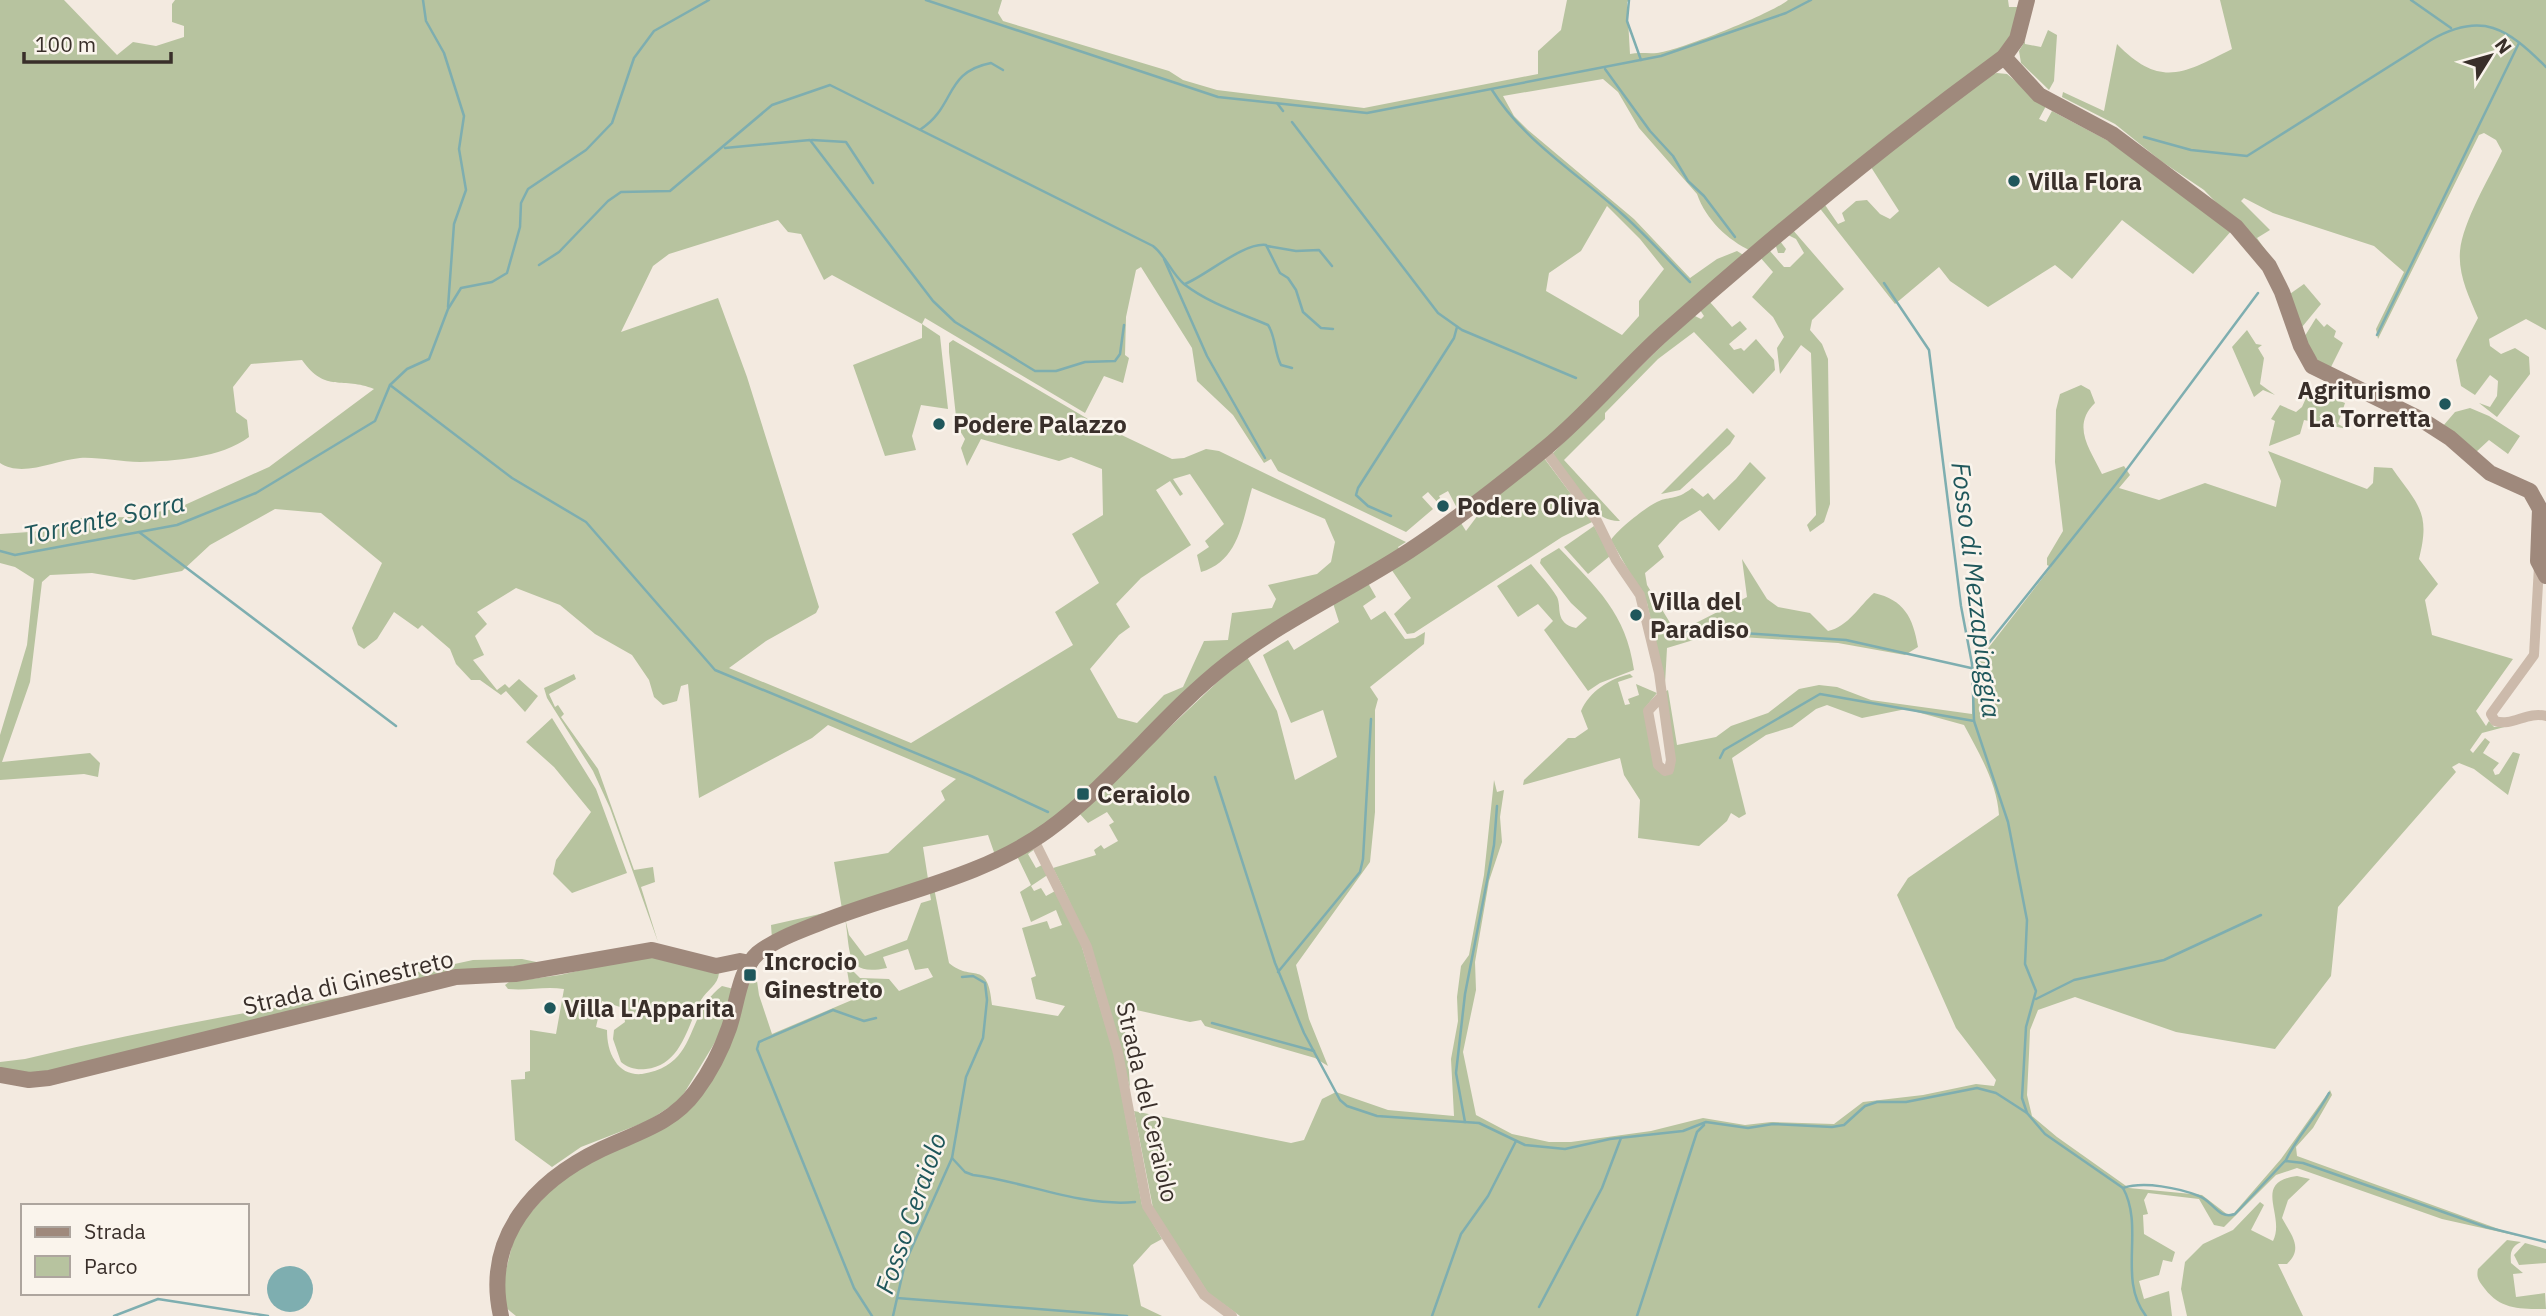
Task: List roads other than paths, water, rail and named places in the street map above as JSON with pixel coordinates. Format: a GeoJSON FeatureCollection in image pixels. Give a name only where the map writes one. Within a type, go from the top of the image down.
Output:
{"type":"FeatureCollection","features":[{"type":"Feature","properties":{"kind":"main road"},"geometry":{"type":"LineString","coordinates":[[501,1316],[496,1289],[498,1260],[506,1238],[519,1216],[543,1188],[568,1168],[605,1148],[662,1124],[682,1108],[705,1078],[719,1052],[750,963],[765,949],[811,926],[974,871],[1034,840],[1088,798],[1229,662],[1411,550],[1544,449],[1751,255],[1863,162],[2004,57],[2017,39],[2027,0]]}},
{"type":"Feature","properties":{"kind":"main road"},"geometry":{"type":"LineString","coordinates":[[2004,57],[2039,95],[2112,134],[2236,226],[2269,266],[2282,292],[2301,346],[2312,366],[2422,420],[2450,438],[2485,470],[2530,491],[2540,509],[2542,570]]}},
{"type":"Feature","properties":{"kind":"main road","name":"Strada di Ginestreto"},"geometry":{"type":"LineString","coordinates":[[0,1075],[29,1080],[55,1077],[456,977],[515,974],[652,950],[716,966],[740,961],[750,963]]}},
{"type":"Feature","properties":{"kind":"street"},"geometry":{"type":"LineString","coordinates":[[1544,449],[1597,520],[1616,560],[1640,594],[1659,673],[1660,698],[1671,760],[1669,770],[1665,771],[1658,765],[1648,710],[1660,698]]}},
{"type":"Feature","properties":{"kind":"street"},"geometry":{"type":"LineString","coordinates":[[2542,570],[2534,655],[2491,714],[2495,721],[2504,723],[2527,715],[2546,716]]}},
{"type":"Feature","properties":{"kind":"street","name":"Strada del Ceraiolo"},"geometry":{"type":"LineString","coordinates":[[1034,840],[1087,947],[1118,1053],[1147,1206],[1204,1295],[1232,1316]]}},
{"type":"Feature","properties":{"kind":"water"},"geometry":{"type":"Polygon","coordinates":[[[290,1266],[306,1273],[313,1289],[306,1305],[290,1312],[274,1305],[267,1289],[274,1273],[290,1266]]]}},
{"type":"Feature","properties":{"kind":"waterway"},"geometry":{"type":"LineString","coordinates":[[423,0],[426,21],[444,53],[464,116],[459,149],[466,190],[454,224],[448,307]]}},
{"type":"Feature","properties":{"kind":"waterway","name":"Torrente Sorra"},"geometry":{"type":"LineString","coordinates":[[0,551],[15,555],[177,525],[256,493],[375,421],[390,385],[407,369],[429,359],[448,309],[461,288],[492,282],[507,273],[520,227],[521,203],[528,189],[586,150],[612,123],[634,58],[654,31],[709,0]]}},
{"type":"Feature","properties":{"kind":"waterway"},"geometry":{"type":"LineString","coordinates":[[926,0],[1218,97],[1367,113],[1661,56],[1786,13],[1811,0]]}},
{"type":"Feature","properties":{"kind":"waterway"},"geometry":{"type":"LineString","coordinates":[[1629,0],[1627,21],[1641,60]]}},
{"type":"Feature","properties":{"kind":"waterway"},"geometry":{"type":"LineString","coordinates":[[2411,0],[2451,28]]}},
{"type":"Feature","properties":{"kind":"waterway"},"geometry":{"type":"LineString","coordinates":[[2144,137],[2191,150],[2247,156],[2431,40],[2465,27],[2493,28],[2506,34],[2519,42],[2546,67]]}},
{"type":"Feature","properties":{"kind":"waterway"},"geometry":{"type":"LineString","coordinates":[[2377,335],[2519,43]]}},
{"type":"Feature","properties":{"kind":"waterway"},"geometry":{"type":"LineString","coordinates":[[921,129],[932,120],[965,74],[976,67],[991,63],[1003,70]]}},
{"type":"Feature","properties":{"kind":"waterway"},"geometry":{"type":"LineString","coordinates":[[1605,69],[1650,131],[1673,156],[1688,181],[1704,196],[1735,237]]}},
{"type":"Feature","properties":{"kind":"waterway"},"geometry":{"type":"LineString","coordinates":[[539,265],[559,252],[608,201],[621,192],[670,191],[772,105],[830,85],[1153,246],[1179,280],[1193,291],[1268,325],[1281,365],[1292,368]]}},
{"type":"Feature","properties":{"kind":"waterway"},"geometry":{"type":"LineString","coordinates":[[1492,90],[1535,141],[1630,221],[1690,282]]}},
{"type":"Feature","properties":{"kind":"waterway"},"geometry":{"type":"LineString","coordinates":[[1277,103],[1283,111]]}},
{"type":"Feature","properties":{"kind":"waterway"},"geometry":{"type":"LineString","coordinates":[[1292,122],[1438,313],[1462,330],[1576,378]]}},
{"type":"Feature","properties":{"kind":"waterway"},"geometry":{"type":"LineString","coordinates":[[725,148],[810,140],[933,301],[955,322],[1035,371],[1056,371],[1085,362],[1115,361],[1120,354],[1124,325]]}},
{"type":"Feature","properties":{"kind":"waterway"},"geometry":{"type":"LineString","coordinates":[[812,140],[846,142],[873,183]]}},
{"type":"Feature","properties":{"kind":"waterway"},"geometry":{"type":"LineString","coordinates":[[1185,284],[1247,249],[1266,245],[1280,273],[1288,278],[1296,290],[1303,312],[1321,328],[1333,329]]}},
{"type":"Feature","properties":{"kind":"waterway"},"geometry":{"type":"LineString","coordinates":[[1267,246],[1296,251],[1319,250],[1332,266]]}},
{"type":"Feature","properties":{"kind":"waterway"},"geometry":{"type":"LineString","coordinates":[[1164,259],[1207,356],[1265,458]]}},
{"type":"Feature","properties":{"kind":"waterway","name":"Fosso di Mezzapiaggia"},"geometry":{"type":"LineString","coordinates":[[1884,283],[1929,350],[1961,606],[1972,664],[1974,721],[2008,822],[2027,920],[2025,964],[2036,991],[2026,1027],[2022,1098],[2027,1113],[2045,1134],[2123,1188],[2132,1220],[2133,1286],[2146,1316]]}},
{"type":"Feature","properties":{"kind":"waterway"},"geometry":{"type":"LineString","coordinates":[[1972,664],[2116,484],[2258,293]]}},
{"type":"Feature","properties":{"kind":"waterway"},"geometry":{"type":"LineString","coordinates":[[1391,516],[1368,506],[1356,495],[1358,488],[1454,338],[1457,327]]}},
{"type":"Feature","properties":{"kind":"waterway"},"geometry":{"type":"LineString","coordinates":[[390,385],[512,478],[586,522],[715,670],[971,776],[1048,812]]}},
{"type":"Feature","properties":{"kind":"waterway"},"geometry":{"type":"LineString","coordinates":[[139,532],[396,726]]}},
{"type":"Feature","properties":{"kind":"waterway"},"geometry":{"type":"LineString","coordinates":[[1676,632],[1742,633],[1846,640],[1971,668]]}},
{"type":"Feature","properties":{"kind":"waterway"},"geometry":{"type":"LineString","coordinates":[[1720,758],[1724,750],[1820,694],[1974,721]]}},
{"type":"Feature","properties":{"kind":"waterway"},"geometry":{"type":"LineString","coordinates":[[1278,972],[1360,872],[1371,719]]}},
{"type":"Feature","properties":{"kind":"waterway"},"geometry":{"type":"LineString","coordinates":[[1215,777],[1275,963],[1304,1033],[1340,1100],[1347,1106],[1377,1116],[1479,1123],[1525,1145],[1565,1149],[1610,1139],[1683,1131],[1706,1122],[1748,1128],[1773,1124],[1832,1127],[1844,1125],[1865,1106],[1877,1102],[1906,1102],[1977,1088],[1996,1093],[2027,1113]]}},
{"type":"Feature","properties":{"kind":"waterway"},"geometry":{"type":"LineString","coordinates":[[1465,1122],[1456,1073],[1465,994],[1494,845],[1497,806]]}},
{"type":"Feature","properties":{"kind":"waterway"},"geometry":{"type":"LineString","coordinates":[[2036,999],[2074,980],[2164,960],[2261,915]]}},
{"type":"Feature","properties":{"kind":"waterway","name":"Fosso Ceraiolo"},"geometry":{"type":"LineString","coordinates":[[893,1316],[905,1263],[952,1158],[966,1077],[983,1038],[987,1000],[985,983],[973,976],[962,977]]}},
{"type":"Feature","properties":{"kind":"waterway"},"geometry":{"type":"LineString","coordinates":[[872,1316],[854,1288],[757,1049],[759,1042],[833,1010],[864,1021],[876,1018]]}},
{"type":"Feature","properties":{"kind":"waterway"},"geometry":{"type":"LineString","coordinates":[[1212,1023],[1314,1051]]}},
{"type":"Feature","properties":{"kind":"waterway"},"geometry":{"type":"LineString","coordinates":[[2286,1160],[2329,1093]]}},
{"type":"Feature","properties":{"kind":"waterway"},"geometry":{"type":"LineString","coordinates":[[1637,1316],[1697,1132],[1704,1125]]}},
{"type":"Feature","properties":{"kind":"waterway"},"geometry":{"type":"LineString","coordinates":[[1539,1307],[1602,1188],[1621,1138]]}},
{"type":"Feature","properties":{"kind":"waterway"},"geometry":{"type":"LineString","coordinates":[[1432,1316],[1461,1234],[1488,1196],[1516,1141]]}},
{"type":"Feature","properties":{"kind":"waterway"},"geometry":{"type":"LineString","coordinates":[[952,1158],[965,1172],[973,1175],[1074,1198],[1114,1203],[1135,1202]]}},
{"type":"Feature","properties":{"kind":"waterway"},"geometry":{"type":"LineString","coordinates":[[2123,1188],[2151,1185],[2182,1190],[2204,1198],[2220,1212],[2229,1215],[2235,1214],[2285,1161],[2303,1163],[2486,1227],[2546,1242]]}},
{"type":"Feature","properties":{"kind":"waterway"},"geometry":{"type":"LineString","coordinates":[[897,1298],[1127,1316]]}},
{"type":"Feature","properties":{"kind":"waterway"},"geometry":{"type":"LineString","coordinates":[[114,1316],[158,1299],[268,1316]]}},
{"type":"Feature","properties":{"kind":"place","name":"Villa Flora"},"geometry":{"type":"Point","coordinates":[2014,181]}},
{"type":"Feature","properties":{"kind":"place","name":"Agriturismo La Torretta"},"geometry":{"type":"Point","coordinates":[2445,404]}},
{"type":"Feature","properties":{"kind":"place","name":"Podere Palazzo"},"geometry":{"type":"Point","coordinates":[939,424]}},
{"type":"Feature","properties":{"kind":"place","name":"Podere Oliva"},"geometry":{"type":"Point","coordinates":[1443,506]}},
{"type":"Feature","properties":{"kind":"place","name":"Villa del Paradiso"},"geometry":{"type":"Point","coordinates":[1636,615]}},
{"type":"Feature","properties":{"kind":"place","name":"Ceraiolo"},"geometry":{"type":"Point","coordinates":[1083,794]}},
{"type":"Feature","properties":{"kind":"place","name":"Incrocio Ginestreto"},"geometry":{"type":"Point","coordinates":[750,975]}},
{"type":"Feature","properties":{"kind":"place","name":"Villa L'Apparita"},"geometry":{"type":"Point","coordinates":[550,1008]}}]}
